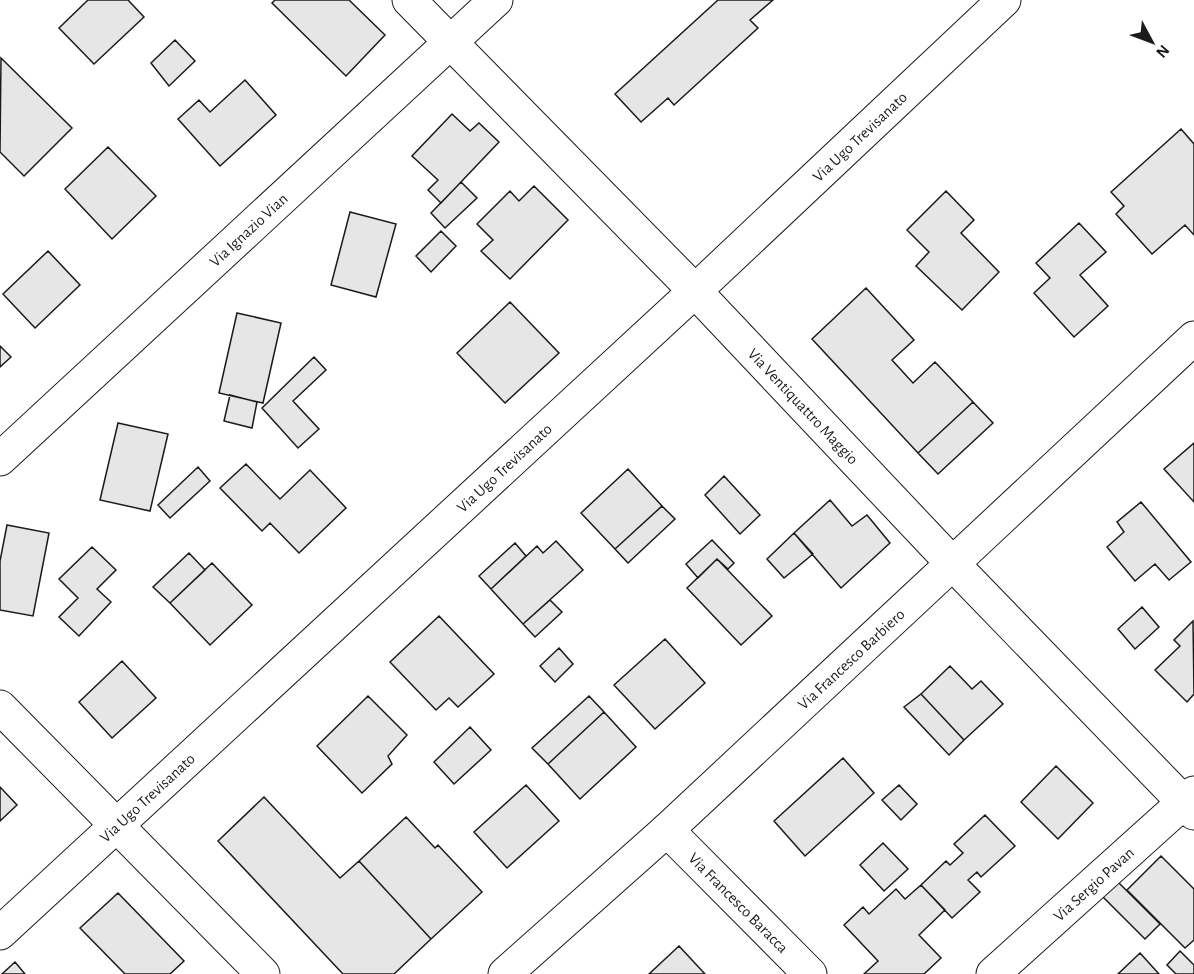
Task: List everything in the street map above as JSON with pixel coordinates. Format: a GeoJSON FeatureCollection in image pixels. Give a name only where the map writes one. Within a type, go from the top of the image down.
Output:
{"type":"FeatureCollection","features":[{"type":"Feature","properties":{"kind":"street","name":"Via Ventiquattro Maggio"},"geometry":{"type":"LineString","coordinates":[[410,0],[694,291],[952,563],[1190,803]]}},
{"type":"Feature","properties":{"kind":"street","name":"Via Ignazio Vian"},"geometry":{"type":"LineString","coordinates":[[0,459],[496,0]]}},
{"type":"Feature","properties":{"kind":"street","name":"Via Ugo Trevisanato"},"geometry":{"type":"LineString","coordinates":[[0,933],[694,291],[1004,0]]}},
{"type":"Feature","properties":{"kind":"street","name":"Via Francesco Barbiero"},"geometry":{"type":"LineString","coordinates":[[505,974],[667,830],[1194,339]]}},
{"type":"Feature","properties":{"kind":"street"},"geometry":{"type":"LineString","coordinates":[[0,707],[262,974]]}},
{"type":"Feature","properties":{"kind":"street","name":"Via Sergio Pavan"},"geometry":{"type":"LineString","coordinates":[[993,974],[1190,803]]}},
{"type":"Feature","properties":{"kind":"street","name":"Via Francesco Baracca"},"geometry":{"type":"LineString","coordinates":[[667,830],[810,974]]}},
{"type":"Feature","properties":{"kind":"building"},"geometry":{"type":"Polygon","coordinates":[[[88,0],[128,0],[144,17],[94,64],[59,28],[88,0]]]}},
{"type":"Feature","properties":{"kind":"building"},"geometry":{"type":"Polygon","coordinates":[[[275,0],[349,0],[385,35],[346,76],[272,3],[275,0]]]}},
{"type":"Feature","properties":{"kind":"building"},"geometry":{"type":"Polygon","coordinates":[[[718,0],[773,0],[750,20],[758,28],[674,105],[668,98],[641,122],[615,94],[718,0]]]}},
{"type":"Feature","properties":{"kind":"building"},"geometry":{"type":"Polygon","coordinates":[[[175,40],[195,61],[169,86],[151,63],[175,40]]]}},
{"type":"Feature","properties":{"kind":"building"},"geometry":{"type":"Polygon","coordinates":[[[1,58],[72,128],[24,176],[0,152],[1,58]]]}},
{"type":"Feature","properties":{"kind":"building"},"geometry":{"type":"Polygon","coordinates":[[[245,80],[276,115],[220,166],[178,119],[199,100],[210,112],[245,80]]]}},
{"type":"Feature","properties":{"kind":"building"},"geometry":{"type":"Polygon","coordinates":[[[452,114],[470,131],[479,123],[499,142],[441,203],[428,190],[438,180],[412,156],[452,114]]]}},
{"type":"Feature","properties":{"kind":"building"},"geometry":{"type":"Polygon","coordinates":[[[1181,129],[1194,144],[1194,235],[1185,225],[1152,254],[1116,214],[1124,206],[1111,192],[1181,129]]]}},
{"type":"Feature","properties":{"kind":"building"},"geometry":{"type":"Polygon","coordinates":[[[108,147],[156,196],[112,239],[65,189],[108,147]]]}},
{"type":"Feature","properties":{"kind":"building"},"geometry":{"type":"Polygon","coordinates":[[[461,182],[477,198],[445,228],[431,213],[461,182]]]}},
{"type":"Feature","properties":{"kind":"building"},"geometry":{"type":"Polygon","coordinates":[[[534,186],[568,220],[510,279],[481,251],[493,240],[477,224],[510,191],[519,201],[534,186]]]}},
{"type":"Feature","properties":{"kind":"building"},"geometry":{"type":"Polygon","coordinates":[[[946,191],[974,220],[961,233],[999,272],[962,310],[916,266],[929,252],[907,230],[946,191]]]}},
{"type":"Feature","properties":{"kind":"building"},"geometry":{"type":"Polygon","coordinates":[[[350,212],[396,224],[376,297],[331,285],[350,212]]]}},
{"type":"Feature","properties":{"kind":"building"},"geometry":{"type":"Polygon","coordinates":[[[1079,223],[1106,252],[1080,275],[1108,306],[1074,337],[1034,293],[1050,278],[1036,263],[1079,223]]]}},
{"type":"Feature","properties":{"kind":"building"},"geometry":{"type":"Polygon","coordinates":[[[441,231],[456,246],[431,272],[416,256],[441,231]]]}},
{"type":"Feature","properties":{"kind":"building"},"geometry":{"type":"Polygon","coordinates":[[[48,251],[80,285],[35,328],[3,294],[48,251]]]}},
{"type":"Feature","properties":{"kind":"building"},"geometry":{"type":"Polygon","coordinates":[[[866,288],[914,340],[892,360],[913,383],[935,362],[973,402],[918,453],[812,339],[866,288]]]}},
{"type":"Feature","properties":{"kind":"building"},"geometry":{"type":"Polygon","coordinates":[[[510,302],[559,353],[505,403],[457,353],[510,302]]]}},
{"type":"Feature","properties":{"kind":"building"},"geometry":{"type":"Polygon","coordinates":[[[237,313],[281,323],[263,403],[219,393],[237,313]]]}},
{"type":"Feature","properties":{"kind":"building"},"geometry":{"type":"Polygon","coordinates":[[[0,346],[11,357],[0,367],[0,346]]]}},
{"type":"Feature","properties":{"kind":"building"},"geometry":{"type":"Polygon","coordinates":[[[314,357],[326,370],[293,401],[319,429],[298,448],[262,408],[314,357]]]}},
{"type":"Feature","properties":{"kind":"building"},"geometry":{"type":"Polygon","coordinates":[[[230,395],[257,402],[252,428],[224,421],[230,395]]]}},
{"type":"Feature","properties":{"kind":"building"},"geometry":{"type":"Polygon","coordinates":[[[973,402],[993,423],[938,474],[918,453],[973,402]]]}},
{"type":"Feature","properties":{"kind":"building"},"geometry":{"type":"Polygon","coordinates":[[[118,423],[168,434],[150,511],[100,500],[118,423]]]}},
{"type":"Feature","properties":{"kind":"building"},"geometry":{"type":"Polygon","coordinates":[[[1194,443],[1194,502],[1164,469],[1194,443]]]}},
{"type":"Feature","properties":{"kind":"building"},"geometry":{"type":"Polygon","coordinates":[[[246,464],[280,499],[310,470],[346,508],[299,553],[270,523],[262,531],[220,488],[246,464]]]}},
{"type":"Feature","properties":{"kind":"building"},"geometry":{"type":"Polygon","coordinates":[[[198,467],[210,481],[170,518],[158,505],[198,467]]]}},
{"type":"Feature","properties":{"kind":"building"},"geometry":{"type":"Polygon","coordinates":[[[628,469],[662,506],[615,549],[581,513],[628,469]]]}},
{"type":"Feature","properties":{"kind":"building"},"geometry":{"type":"Polygon","coordinates":[[[724,476],[760,515],[740,534],[705,495],[724,476]]]}},
{"type":"Feature","properties":{"kind":"building"},"geometry":{"type":"Polygon","coordinates":[[[830,500],[852,526],[867,515],[890,543],[841,588],[794,533],[830,500]]]}},
{"type":"Feature","properties":{"kind":"building"},"geometry":{"type":"Polygon","coordinates":[[[1141,502],[1191,562],[1169,580],[1155,564],[1135,581],[1107,547],[1124,532],[1117,522],[1141,502]]]}},
{"type":"Feature","properties":{"kind":"building"},"geometry":{"type":"Polygon","coordinates":[[[662,506],[675,519],[628,563],[615,549],[662,506]]]}},
{"type":"Feature","properties":{"kind":"building"},"geometry":{"type":"Polygon","coordinates":[[[7,525],[49,533],[33,616],[0,610],[0,561],[7,525]]]}},
{"type":"Feature","properties":{"kind":"building"},"geometry":{"type":"Polygon","coordinates":[[[794,533],[813,554],[784,578],[767,559],[794,533]]]}},
{"type":"Feature","properties":{"kind":"building"},"geometry":{"type":"Polygon","coordinates":[[[712,540],[734,563],[728,569],[717,559],[698,578],[686,564],[712,540]]]}},
{"type":"Feature","properties":{"kind":"building"},"geometry":{"type":"Polygon","coordinates":[[[556,541],[583,570],[523,624],[491,589],[537,546],[543,553],[556,541]]]}},
{"type":"Feature","properties":{"kind":"building"},"geometry":{"type":"Polygon","coordinates":[[[515,543],[526,556],[491,589],[479,576],[515,543]]]}},
{"type":"Feature","properties":{"kind":"building"},"geometry":{"type":"Polygon","coordinates":[[[92,547],[116,570],[97,589],[111,602],[79,636],[59,617],[78,598],[59,579],[92,547]]]}},
{"type":"Feature","properties":{"kind":"building"},"geometry":{"type":"Polygon","coordinates":[[[189,553],[205,570],[170,603],[153,587],[189,553]]]}},
{"type":"Feature","properties":{"kind":"building"},"geometry":{"type":"Polygon","coordinates":[[[717,559],[772,616],[741,645],[687,588],[717,559]]]}},
{"type":"Feature","properties":{"kind":"building"},"geometry":{"type":"Polygon","coordinates":[[[212,563],[252,605],[210,645],[170,603],[212,563]]]}},
{"type":"Feature","properties":{"kind":"building"},"geometry":{"type":"Polygon","coordinates":[[[550,600],[562,612],[535,637],[523,624],[550,600]]]}},
{"type":"Feature","properties":{"kind":"building"},"geometry":{"type":"Polygon","coordinates":[[[1142,607],[1159,627],[1135,649],[1118,629],[1142,607]]]}},
{"type":"Feature","properties":{"kind":"building"},"geometry":{"type":"Polygon","coordinates":[[[439,616],[494,674],[458,707],[449,698],[436,710],[390,662],[439,616]]]}},
{"type":"Feature","properties":{"kind":"building"},"geometry":{"type":"Polygon","coordinates":[[[1193,621],[1194,694],[1187,702],[1155,670],[1180,646],[1174,640],[1193,621]]]}},
{"type":"Feature","properties":{"kind":"building"},"geometry":{"type":"Polygon","coordinates":[[[665,639],[705,683],[655,729],[614,685],[665,639]]]}},
{"type":"Feature","properties":{"kind":"building"},"geometry":{"type":"Polygon","coordinates":[[[559,648],[573,664],[555,682],[540,666],[559,648]]]}},
{"type":"Feature","properties":{"kind":"building"},"geometry":{"type":"Polygon","coordinates":[[[122,661],[156,698],[112,738],[79,702],[122,661]]]}},
{"type":"Feature","properties":{"kind":"building"},"geometry":{"type":"Polygon","coordinates":[[[950,666],[972,689],[981,681],[1003,704],[964,740],[921,694],[950,666]]]}},
{"type":"Feature","properties":{"kind":"building"},"geometry":{"type":"Polygon","coordinates":[[[921,694],[964,740],[949,755],[904,707],[921,694]]]}},
{"type":"Feature","properties":{"kind":"building"},"geometry":{"type":"Polygon","coordinates":[[[368,696],[407,735],[388,756],[392,764],[362,793],[317,746],[368,696]]]}},
{"type":"Feature","properties":{"kind":"building"},"geometry":{"type":"Polygon","coordinates":[[[589,696],[604,712],[548,764],[532,748],[589,696]]]}},
{"type":"Feature","properties":{"kind":"building"},"geometry":{"type":"Polygon","coordinates":[[[604,712],[636,747],[580,799],[548,764],[604,712]]]}},
{"type":"Feature","properties":{"kind":"building"},"geometry":{"type":"Polygon","coordinates":[[[470,727],[491,750],[454,784],[434,762],[470,727]]]}},
{"type":"Feature","properties":{"kind":"building"},"geometry":{"type":"Polygon","coordinates":[[[843,758],[874,793],[805,856],[774,821],[843,758]]]}},
{"type":"Feature","properties":{"kind":"building"},"geometry":{"type":"Polygon","coordinates":[[[1056,766],[1093,803],[1058,839],[1021,802],[1056,766]]]}},
{"type":"Feature","properties":{"kind":"building"},"geometry":{"type":"Polygon","coordinates":[[[526,785],[559,821],[507,868],[474,832],[526,785]]]}},
{"type":"Feature","properties":{"kind":"building"},"geometry":{"type":"Polygon","coordinates":[[[899,785],[917,804],[901,820],[882,800],[899,785]]]}},
{"type":"Feature","properties":{"kind":"building"},"geometry":{"type":"Polygon","coordinates":[[[0,787],[17,805],[0,821],[0,787]]]}},
{"type":"Feature","properties":{"kind":"building"},"geometry":{"type":"Polygon","coordinates":[[[264,797],[340,878],[359,861],[431,939],[394,974],[343,974],[218,841],[264,797]]]}},
{"type":"Feature","properties":{"kind":"building"},"geometry":{"type":"Polygon","coordinates":[[[985,815],[1015,846],[981,877],[977,872],[968,880],[980,892],[952,918],[921,885],[946,861],[950,865],[963,853],[954,844],[985,815]]]}},
{"type":"Feature","properties":{"kind":"building"},"geometry":{"type":"Polygon","coordinates":[[[406,817],[435,848],[438,845],[482,892],[431,939],[359,861],[406,817]]]}},
{"type":"Feature","properties":{"kind":"building"},"geometry":{"type":"Polygon","coordinates":[[[883,843],[908,869],[884,891],[860,865],[883,843]]]}},
{"type":"Feature","properties":{"kind":"building"},"geometry":{"type":"Polygon","coordinates":[[[1161,856],[1194,889],[1194,940],[1185,948],[1127,890],[1161,856]]]}},
{"type":"Feature","properties":{"kind":"building"},"geometry":{"type":"Polygon","coordinates":[[[1115,879],[1160,924],[1145,939],[1100,894],[1115,879]]]}},
{"type":"Feature","properties":{"kind":"building"},"geometry":{"type":"Polygon","coordinates":[[[921,885],[945,910],[919,935],[941,958],[924,974],[864,974],[878,961],[844,925],[863,907],[869,914],[896,889],[905,899],[921,885]]]}},
{"type":"Feature","properties":{"kind":"building"},"geometry":{"type":"Polygon","coordinates":[[[118,893],[184,961],[170,974],[125,974],[80,928],[118,893]]]}},
{"type":"Feature","properties":{"kind":"building"},"geometry":{"type":"Polygon","coordinates":[[[679,946],[705,974],[649,974],[679,946]]]}},
{"type":"Feature","properties":{"kind":"building"},"geometry":{"type":"Polygon","coordinates":[[[1180,951],[1194,965],[1194,974],[1176,974],[1167,965],[1180,951]]]}},
{"type":"Feature","properties":{"kind":"building"},"geometry":{"type":"Polygon","coordinates":[[[1140,953],[1159,974],[1118,974],[1140,953]]]}},
{"type":"Feature","properties":{"kind":"building"},"geometry":{"type":"Polygon","coordinates":[[[15,962],[25,974],[2,974],[15,962]]]}}]}
